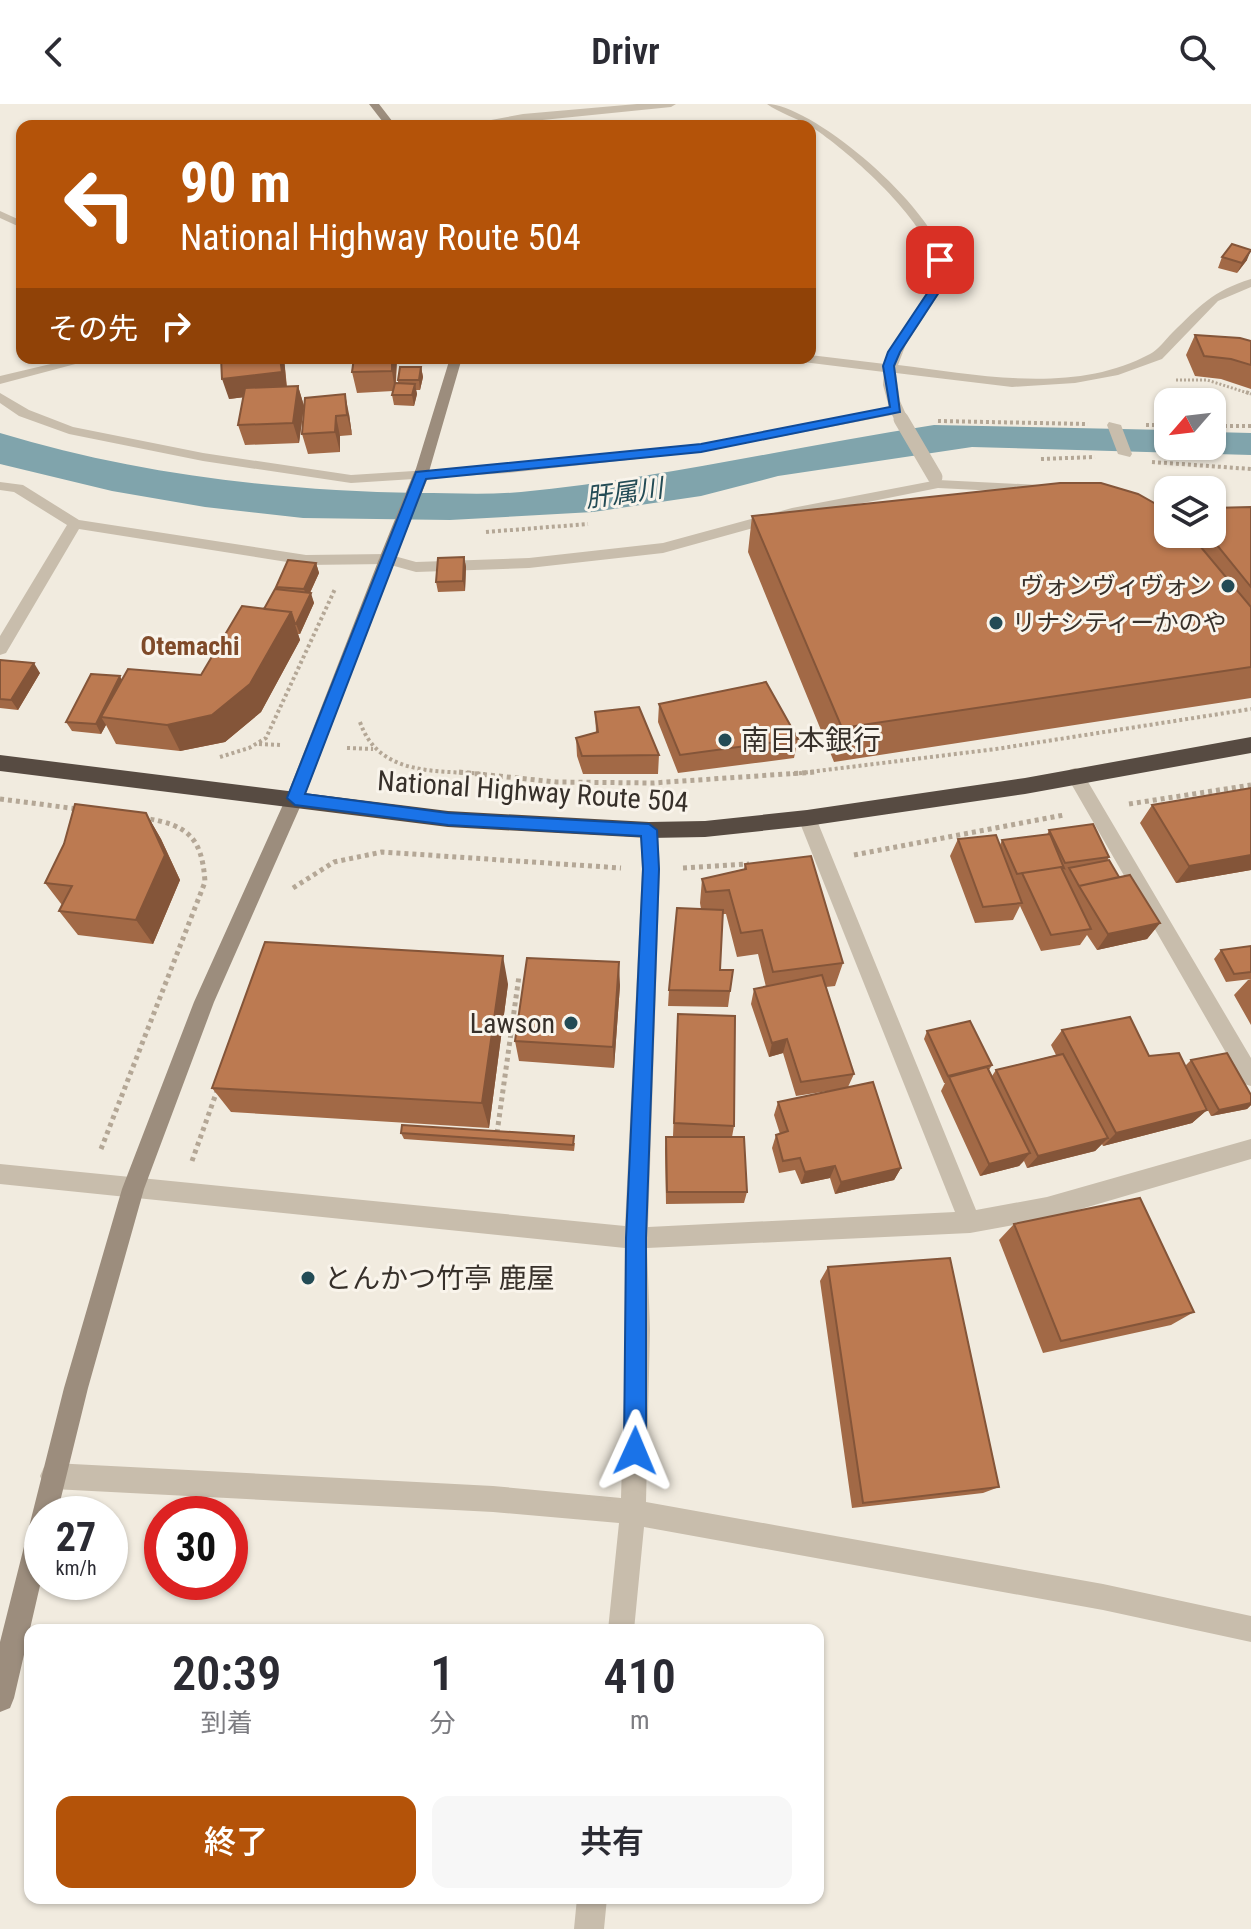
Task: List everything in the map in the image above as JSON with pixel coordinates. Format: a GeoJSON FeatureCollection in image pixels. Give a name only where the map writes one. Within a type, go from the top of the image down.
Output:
{"type":"FeatureCollection","features":[{"type":"Feature","properties":{"kind":"highway","name":"National Highway Route 504"},"geometry":{"type":"LineString","coordinates":[[0,763],[448,819],[649,830],[705,829],[807,818],[1025,786],[1251,745]]}},
{"type":"Feature","properties":{"kind":"street"},"geometry":{"type":"LineString","coordinates":[[374,104],[386,120]]}},
{"type":"Feature","properties":{"kind":"street"},"geometry":{"type":"LineString","coordinates":[[503,120],[671,104]]}},
{"type":"Feature","properties":{"kind":"street"},"geometry":{"type":"LineString","coordinates":[[772,104],[792,111],[805,120]]}},
{"type":"Feature","properties":{"kind":"street"},"geometry":{"type":"LineString","coordinates":[[816,128],[871,167],[918,221],[940,260],[942,280],[894,352],[889,366],[898,414],[936,481]]}},
{"type":"Feature","properties":{"kind":"street"},"geometry":{"type":"LineString","coordinates":[[816,359],[1012,383],[1075,379],[1118,371],[1157,356],[1214,298],[1251,283]]}},
{"type":"Feature","properties":{"kind":"street"},"geometry":{"type":"LineString","coordinates":[[0,380],[67,364]]}},
{"type":"Feature","properties":{"kind":"street"},"geometry":{"type":"LineString","coordinates":[[48,1496],[133,1189],[204,1002],[295,798],[421,475],[454,364]]}},
{"type":"Feature","properties":{"kind":"street"},"geometry":{"type":"LineString","coordinates":[[0,397],[24,413],[69,430],[203,457],[351,479],[701,448],[898,414]]}},
{"type":"Feature","properties":{"kind":"street"},"geometry":{"type":"LineString","coordinates":[[1114,425],[1125,454]]}},
{"type":"Feature","properties":{"kind":"street"},"geometry":{"type":"LineString","coordinates":[[0,486],[18,488],[75,524],[306,560],[387,559],[416,567],[529,563],[663,548],[792,513],[936,481],[1045,489]]}},
{"type":"Feature","properties":{"kind":"street"},"geometry":{"type":"LineString","coordinates":[[0,649],[75,524]]}},
{"type":"Feature","properties":{"kind":"street"},"geometry":{"type":"LineString","coordinates":[[1075,775],[1251,1077]]}},
{"type":"Feature","properties":{"kind":"street"},"geometry":{"type":"LineString","coordinates":[[807,818],[970,1222]]}},
{"type":"Feature","properties":{"kind":"street"},"geometry":{"type":"LineString","coordinates":[[622,1624],[633,1512],[638,1329],[636,1238],[651,869],[649,830]]}},
{"type":"Feature","properties":{"kind":"street"},"geometry":{"type":"LineString","coordinates":[[0,1174],[636,1238],[970,1222],[1047,1208],[1251,1149]]}},
{"type":"Feature","properties":{"kind":"street"},"geometry":{"type":"LineString","coordinates":[[53,1476],[493,1499],[633,1512],[1103,1597],[1251,1629]]}},
{"type":"Feature","properties":{"kind":"street"},"geometry":{"type":"LineString","coordinates":[[0,1698],[24,1597]]}},
{"type":"Feature","properties":{"kind":"street"},"geometry":{"type":"LineString","coordinates":[[589,1929],[591,1904]]}},
{"type":"Feature","properties":{"kind":"path"},"geometry":{"type":"LineString","coordinates":[[1168,380],[1207,380],[1251,394]]}},
{"type":"Feature","properties":{"kind":"path"},"geometry":{"type":"LineString","coordinates":[[1226,426],[1251,426]]}},
{"type":"Feature","properties":{"kind":"path"},"geometry":{"type":"LineString","coordinates":[[1027,459],[1110,459]]}},
{"type":"Feature","properties":{"kind":"path"},"geometry":{"type":"LineString","coordinates":[[1142,461],[1251,469]]}},
{"type":"Feature","properties":{"kind":"path"},"geometry":{"type":"LineString","coordinates":[[481,532],[597,523]]}},
{"type":"Feature","properties":{"kind":"path"},"geometry":{"type":"LineString","coordinates":[[212,758],[249,748],[266,738],[342,572],[345,559]]}},
{"type":"Feature","properties":{"kind":"path"},"geometry":{"type":"LineString","coordinates":[[359,719],[362,733],[378,753],[403,766],[565,783],[653,783],[781,776],[924,759],[1251,709]]}},
{"type":"Feature","properties":{"kind":"path"},"geometry":{"type":"LineString","coordinates":[[822,861],[1096,809],[1251,785]]}},
{"type":"Feature","properties":{"kind":"path"},"geometry":{"type":"LineString","coordinates":[[0,799],[94,811]]}},
{"type":"Feature","properties":{"kind":"path"},"geometry":{"type":"LineString","coordinates":[[86,1183],[205,882],[205,861],[196,842],[183,826],[172,821],[141,817]]}},
{"type":"Feature","properties":{"kind":"path"},"geometry":{"type":"LineString","coordinates":[[290,891],[310,873],[359,853],[651,869],[760,864]]}},
{"type":"Feature","properties":{"kind":"path"},"geometry":{"type":"LineString","coordinates":[[497,1133],[519,976]]}},
{"type":"Feature","properties":{"kind":"path"},"geometry":{"type":"LineString","coordinates":[[180,1192],[222,1078]]}},
{"type":"Feature","properties":{"kind":"water","name":"肝属川"},"geometry":{"type":"Polygon","coordinates":[[[934,425],[1154,430],[1154,452],[972,447],[778,476],[701,496],[593,512],[450,520],[303,518],[205,507],[112,491],[0,464],[0,433],[103,459],[207,478],[365,492],[508,493],[676,471],[934,425]]]}},
{"type":"Feature","properties":{"kind":"water"},"geometry":{"type":"Polygon","coordinates":[[[1226,432],[1251,433],[1251,455],[1226,454],[1226,432]]]}},
{"type":"Feature","properties":{"kind":"building"},"geometry":{"type":"Polygon","coordinates":[[[1232,244],[1251,250],[1242,263],[1222,257],[1232,244]]]}},
{"type":"Feature","properties":{"kind":"building"},"geometry":{"type":"Polygon","coordinates":[[[1195,335],[1251,341],[1251,365],[1204,356],[1195,335]]]}},
{"type":"Feature","properties":{"kind":"building"},"geometry":{"type":"Polygon","coordinates":[[[221,364],[281,364],[282,372],[222,379],[221,364]]]}},
{"type":"Feature","properties":{"kind":"building"},"geometry":{"type":"Polygon","coordinates":[[[353,364],[392,364],[392,371],[352,372],[353,364]]]}},
{"type":"Feature","properties":{"kind":"building"},"geometry":{"type":"Polygon","coordinates":[[[400,367],[421,367],[419,380],[398,380],[400,367]]]}},
{"type":"Feature","properties":{"kind":"building"},"geometry":{"type":"Polygon","coordinates":[[[395,383],[415,384],[412,395],[392,395],[395,383]]]}},
{"type":"Feature","properties":{"kind":"building"},"geometry":{"type":"Polygon","coordinates":[[[298,386],[293,423],[238,425],[245,388],[298,386]]]}},
{"type":"Feature","properties":{"kind":"building"},"geometry":{"type":"Polygon","coordinates":[[[345,394],[347,415],[336,416],[335,432],[302,434],[305,398],[345,394]]]}},
{"type":"Feature","properties":{"kind":"building","name":"リナシティーかのや"},"geometry":{"type":"Polygon","coordinates":[[[1060,483],[1101,483],[1138,494],[1154,503],[1154,548],[1202,548],[1251,607],[1251,667],[842,728],[752,516],[1060,483]]]}},
{"type":"Feature","properties":{"kind":"building"},"geometry":{"type":"Polygon","coordinates":[[[1251,507],[1251,587],[1219,548],[1226,548],[1226,508],[1251,507]]]}},
{"type":"Feature","properties":{"kind":"building"},"geometry":{"type":"Polygon","coordinates":[[[464,557],[463,581],[436,582],[438,558],[464,557]]]}},
{"type":"Feature","properties":{"kind":"building"},"geometry":{"type":"Polygon","coordinates":[[[288,560],[316,563],[304,589],[276,587],[288,560]]]}},
{"type":"Feature","properties":{"kind":"building"},"geometry":{"type":"Polygon","coordinates":[[[275,589],[311,593],[296,624],[291,612],[264,609],[275,589]]]}},
{"type":"Feature","properties":{"kind":"building"},"geometry":{"type":"Polygon","coordinates":[[[242,606],[291,612],[250,684],[212,715],[167,725],[101,717],[128,669],[201,675],[242,606]]]}},
{"type":"Feature","properties":{"kind":"building"},"geometry":{"type":"Polygon","coordinates":[[[0,660],[34,663],[11,700],[0,699],[0,660]]]}},
{"type":"Feature","properties":{"kind":"building"},"geometry":{"type":"Polygon","coordinates":[[[91,674],[120,676],[96,724],[66,722],[91,674]]]}},
{"type":"Feature","properties":{"kind":"building","name":"南日本銀行"},"geometry":{"type":"Polygon","coordinates":[[[766,682],[798,739],[680,755],[659,704],[766,682]]]}},
{"type":"Feature","properties":{"kind":"building"},"geometry":{"type":"Polygon","coordinates":[[[639,707],[659,755],[582,756],[576,738],[598,732],[595,712],[639,707]]]}},
{"type":"Feature","properties":{"kind":"building"},"geometry":{"type":"Polygon","coordinates":[[[1251,788],[1251,855],[1189,866],[1152,805],[1251,788]]]}},
{"type":"Feature","properties":{"kind":"building"},"geometry":{"type":"Polygon","coordinates":[[[75,804],[146,813],[165,855],[136,920],[59,911],[72,886],[45,883],[64,844],[75,804]]]}},
{"type":"Feature","properties":{"kind":"building"},"geometry":{"type":"Polygon","coordinates":[[[1093,824],[1109,857],[1065,863],[1049,830],[1093,824]]]}},
{"type":"Feature","properties":{"kind":"building"},"geometry":{"type":"Polygon","coordinates":[[[1050,834],[1064,868],[1017,874],[1002,840],[1050,834]]]}},
{"type":"Feature","properties":{"kind":"building"},"geometry":{"type":"Polygon","coordinates":[[[996,835],[1022,903],[983,907],[958,839],[996,835]]]}},
{"type":"Feature","properties":{"kind":"building"},"geometry":{"type":"Polygon","coordinates":[[[811,856],[843,963],[773,972],[762,930],[741,933],[729,890],[706,892],[702,879],[746,869],[745,864],[811,856]]]}},
{"type":"Feature","properties":{"kind":"building"},"geometry":{"type":"Polygon","coordinates":[[[1109,860],[1119,877],[1079,886],[1069,868],[1109,860]]]}},
{"type":"Feature","properties":{"kind":"building"},"geometry":{"type":"Polygon","coordinates":[[[1061,867],[1091,929],[1051,935],[1022,873],[1061,867]]]}},
{"type":"Feature","properties":{"kind":"building"},"geometry":{"type":"Polygon","coordinates":[[[1130,875],[1160,923],[1108,934],[1079,886],[1130,875]]]}},
{"type":"Feature","properties":{"kind":"building"},"geometry":{"type":"Polygon","coordinates":[[[677,908],[723,910],[720,970],[733,970],[730,991],[669,990],[677,908]]]}},
{"type":"Feature","properties":{"kind":"building"},"geometry":{"type":"Polygon","coordinates":[[[265,942],[503,956],[482,1103],[212,1088],[265,942]]]}},
{"type":"Feature","properties":{"kind":"building"},"geometry":{"type":"Polygon","coordinates":[[[1251,946],[1251,972],[1234,974],[1221,950],[1251,946]]]}},
{"type":"Feature","properties":{"kind":"building","name":"Lawson"},"geometry":{"type":"Polygon","coordinates":[[[527,958],[619,962],[613,1047],[515,1041],[527,958]]]}},
{"type":"Feature","properties":{"kind":"building"},"geometry":{"type":"Polygon","coordinates":[[[822,975],[854,1074],[801,1082],[787,1039],[772,1043],[754,989],[822,975]]]}},
{"type":"Feature","properties":{"kind":"building"},"geometry":{"type":"Polygon","coordinates":[[[678,1014],[735,1016],[734,1126],[674,1123],[678,1014]]]}},
{"type":"Feature","properties":{"kind":"building"},"geometry":{"type":"Polygon","coordinates":[[[1130,1017],[1149,1056],[1179,1053],[1207,1110],[1116,1133],[1062,1030],[1130,1017]]]}},
{"type":"Feature","properties":{"kind":"building"},"geometry":{"type":"Polygon","coordinates":[[[970,1021],[992,1065],[948,1076],[927,1031],[970,1021]]]}},
{"type":"Feature","properties":{"kind":"building"},"geometry":{"type":"Polygon","coordinates":[[[1227,1053],[1251,1095],[1251,1103],[1219,1110],[1191,1060],[1227,1053]]]}},
{"type":"Feature","properties":{"kind":"building"},"geometry":{"type":"Polygon","coordinates":[[[1063,1054],[1108,1138],[1038,1156],[996,1070],[1063,1054]]]}},
{"type":"Feature","properties":{"kind":"building"},"geometry":{"type":"Polygon","coordinates":[[[987,1067],[1030,1153],[989,1164],[949,1077],[987,1067]]]}},
{"type":"Feature","properties":{"kind":"building"},"geometry":{"type":"Polygon","coordinates":[[[873,1082],[901,1168],[841,1182],[835,1166],[805,1172],[800,1158],[783,1161],[776,1135],[788,1131],[778,1102],[873,1082]]]}},
{"type":"Feature","properties":{"kind":"building"},"geometry":{"type":"Polygon","coordinates":[[[402,1125],[574,1136],[573,1145],[401,1133],[402,1125]]]}},
{"type":"Feature","properties":{"kind":"building"},"geometry":{"type":"Polygon","coordinates":[[[666,1137],[744,1137],[747,1192],[667,1192],[666,1137]]]}},
{"type":"Feature","properties":{"kind":"building"},"geometry":{"type":"Polygon","coordinates":[[[1140,1198],[1194,1312],[1061,1341],[1014,1224],[1140,1198]]]}},
{"type":"Feature","properties":{"kind":"building"},"geometry":{"type":"Polygon","coordinates":[[[950,1258],[999,1487],[863,1503],[828,1267],[950,1258]]]}},
{"type":"Feature","properties":{"kind":"place","name":"ヴォンヴィヴォン"},"geometry":{"type":"Point","coordinates":[1228,586]}},
{"type":"Feature","properties":{"kind":"place","name":"リナシティーかのや"},"geometry":{"type":"Point","coordinates":[996,623]}},
{"type":"Feature","properties":{"kind":"place","name":"南日本銀行"},"geometry":{"type":"Point","coordinates":[725,740]}},
{"type":"Feature","properties":{"kind":"place","name":"Lawson"},"geometry":{"type":"Point","coordinates":[571,1023]}},
{"type":"Feature","properties":{"kind":"place","name":"とんかつ竹亭 鹿屋"},"geometry":{"type":"Point","coordinates":[308,1278]}},
{"type":"Feature","properties":{"kind":"district","name":"Otemachi"},"geometry":{"type":"Point","coordinates":[190,646]}},
{"type":"Feature","properties":{"kind":"route"},"geometry":{"type":"LineString","coordinates":[[635,1451],[638,1329],[636,1238],[651,869],[649,830],[448,819],[295,798],[421,475],[701,448],[896,410],[889,366],[894,352],[942,280],[940,260]]}}]}
